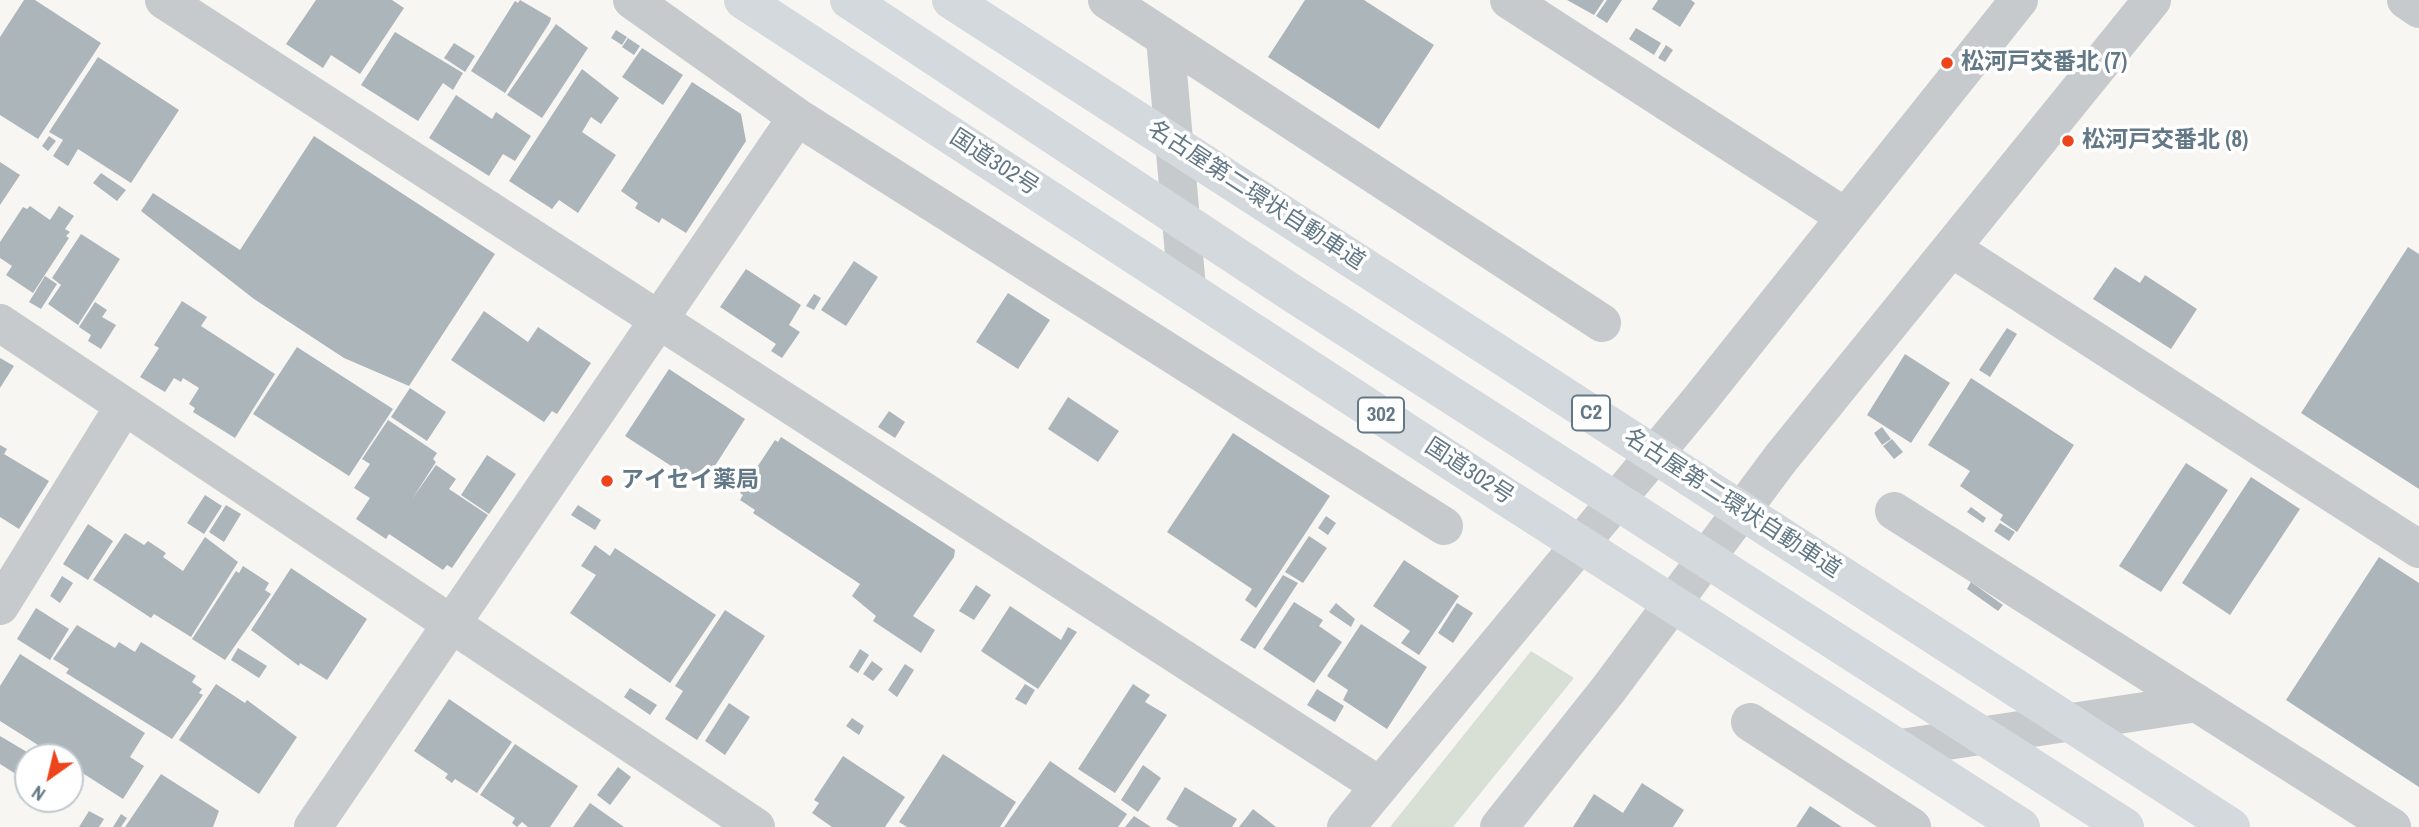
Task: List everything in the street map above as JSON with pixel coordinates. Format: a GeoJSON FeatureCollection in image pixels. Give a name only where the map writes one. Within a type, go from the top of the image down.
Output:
{"type":"FeatureCollection","features":[{"type":"Feature","properties":{"kind":"highway","name":"国道302号"},"geometry":{"type":"LineString","coordinates":[[743,0],[1506,497],[1582,543],[2021,827]]}},
{"type":"Feature","properties":{"kind":"highway"},"geometry":{"type":"LineString","coordinates":[[849,0],[1306,302],[2125,827]]}},
{"type":"Feature","properties":{"kind":"highway","name":"名古屋第二環状自動車道"},"geometry":{"type":"LineString","coordinates":[[951,0],[2231,827]]}},
{"type":"Feature","properties":{"kind":"highway"},"geometry":{"type":"LineString","coordinates":[[993,0],[1331,245]]}},
{"type":"Feature","properties":{"kind":"street"},"geometry":{"type":"LineString","coordinates":[[164,0],[1380,786]]}},
{"type":"Feature","properties":{"kind":"street"},"geometry":{"type":"LineString","coordinates":[[632,0],[797,117],[1444,526]]}},
{"type":"Feature","properties":{"kind":"street"},"geometry":{"type":"LineString","coordinates":[[1107,0],[1602,323]]}},
{"type":"Feature","properties":{"kind":"street"},"geometry":{"type":"LineString","coordinates":[[1508,0],[1844,216]]}},
{"type":"Feature","properties":{"kind":"street"},"geometry":{"type":"LineString","coordinates":[[1346,827],[1706,392],[2019,0]]}},
{"type":"Feature","properties":{"kind":"street"},"geometry":{"type":"LineString","coordinates":[[1499,827],[1675,603],[1781,458],[2152,0]]}},
{"type":"Feature","properties":{"kind":"street"},"geometry":{"type":"LineString","coordinates":[[2406,0],[2419,9]]}},
{"type":"Feature","properties":{"kind":"street"},"geometry":{"type":"LineString","coordinates":[[1165,38],[1188,288]]}},
{"type":"Feature","properties":{"kind":"street"},"geometry":{"type":"LineString","coordinates":[[313,827],[797,117]]}},
{"type":"Feature","properties":{"kind":"street"},"geometry":{"type":"LineString","coordinates":[[1951,248],[2419,549]]}},
{"type":"Feature","properties":{"kind":"street"},"geometry":{"type":"LineString","coordinates":[[0,323],[756,827]]}},
{"type":"Feature","properties":{"kind":"street"},"geometry":{"type":"LineString","coordinates":[[0,606],[124,406]]}},
{"type":"Feature","properties":{"kind":"street"},"geometry":{"type":"LineString","coordinates":[[1894,511],[2392,827]]}},
{"type":"Feature","properties":{"kind":"street"},"geometry":{"type":"LineString","coordinates":[[1901,748],[2197,703]]}},
{"type":"Feature","properties":{"kind":"street"},"geometry":{"type":"LineString","coordinates":[[1750,722],[1912,827]]}},
{"type":"Feature","properties":{"kind":"shaded area"},"geometry":{"type":"Polygon","coordinates":[[[1531,651],[1574,678],[1453,827],[1390,827],[1531,651]]]}},
{"type":"Feature","properties":{"kind":"building"},"geometry":{"type":"Polygon","coordinates":[[[24,0],[35,0],[101,43],[38,139],[0,115],[0,37],[24,0]]]}},
{"type":"Feature","properties":{"kind":"building"},"geometry":{"type":"Polygon","coordinates":[[[316,0],[392,0],[404,8],[360,74],[331,55],[323,68],[286,44],[316,0]]]}},
{"type":"Feature","properties":{"kind":"building"},"geometry":{"type":"Polygon","coordinates":[[[520,0],[551,18],[505,93],[471,71],[515,1],[518,3],[520,0]]]}},
{"type":"Feature","properties":{"kind":"building"},"geometry":{"type":"Polygon","coordinates":[[[1305,0],[1364,0],[1434,45],[1379,129],[1268,57],[1305,0]]]}},
{"type":"Feature","properties":{"kind":"building"},"geometry":{"type":"Polygon","coordinates":[[[1567,0],[1604,0],[1594,15],[1567,0]]]}},
{"type":"Feature","properties":{"kind":"building"},"geometry":{"type":"Polygon","coordinates":[[[1607,0],[1622,0],[1607,23],[1596,16],[1607,0]]]}},
{"type":"Feature","properties":{"kind":"building"},"geometry":{"type":"Polygon","coordinates":[[[1658,0],[1691,0],[1695,3],[1680,27],[1652,9],[1658,0]]]}},
{"type":"Feature","properties":{"kind":"building"},"geometry":{"type":"Polygon","coordinates":[[[556,24],[588,48],[542,118],[507,95],[556,24]]]}},
{"type":"Feature","properties":{"kind":"building"},"geometry":{"type":"Polygon","coordinates":[[[1636,28],[1661,43],[1654,55],[1629,39],[1636,28]]]}},
{"type":"Feature","properties":{"kind":"building"},"geometry":{"type":"Polygon","coordinates":[[[616,30],[627,37],[622,45],[611,38],[616,30]]]}},
{"type":"Feature","properties":{"kind":"building"},"geometry":{"type":"Polygon","coordinates":[[[395,32],[463,73],[453,90],[443,83],[418,121],[361,85],[395,32]]]}},
{"type":"Feature","properties":{"kind":"building"},"geometry":{"type":"Polygon","coordinates":[[[628,38],[640,46],[634,55],[622,47],[628,38]]]}},
{"type":"Feature","properties":{"kind":"building"},"geometry":{"type":"Polygon","coordinates":[[[454,43],[475,56],[465,72],[444,58],[454,43]]]}},
{"type":"Feature","properties":{"kind":"building"},"geometry":{"type":"Polygon","coordinates":[[[1666,45],[1673,50],[1665,62],[1658,58],[1666,45]]]}},
{"type":"Feature","properties":{"kind":"building"},"geometry":{"type":"Polygon","coordinates":[[[642,48],[683,75],[663,105],[622,77],[642,48]]]}},
{"type":"Feature","properties":{"kind":"building"},"geometry":{"type":"Polygon","coordinates":[[[98,57],[179,110],[131,183],[78,149],[68,166],[53,156],[63,140],[49,132],[98,57]]]}},
{"type":"Feature","properties":{"kind":"building"},"geometry":{"type":"Polygon","coordinates":[[[582,69],[619,98],[601,124],[591,117],[582,132],[616,155],[578,213],[559,200],[552,209],[509,181],[582,69]]]}},
{"type":"Feature","properties":{"kind":"building"},"geometry":{"type":"Polygon","coordinates":[[[692,82],[741,114],[746,141],[686,233],[662,218],[659,223],[635,208],[638,203],[621,191],[692,82]]]}},
{"type":"Feature","properties":{"kind":"building"},"geometry":{"type":"Polygon","coordinates":[[[456,95],[492,119],[496,112],[531,136],[515,161],[503,154],[489,176],[429,138],[456,95]]]}},
{"type":"Feature","properties":{"kind":"building"},"geometry":{"type":"Polygon","coordinates":[[[49,136],[56,141],[48,151],[42,146],[49,136]]]}},
{"type":"Feature","properties":{"kind":"building"},"geometry":{"type":"Polygon","coordinates":[[[314,136],[495,254],[409,386],[344,358],[254,299],[141,211],[153,193],[240,250],[314,136]]]}},
{"type":"Feature","properties":{"kind":"building"},"geometry":{"type":"Polygon","coordinates":[[[0,162],[20,175],[0,205],[0,162]]]}},
{"type":"Feature","properties":{"kind":"building"},"geometry":{"type":"Polygon","coordinates":[[[101,173],[126,190],[117,201],[93,183],[101,173]]]}},
{"type":"Feature","properties":{"kind":"building"},"geometry":{"type":"Polygon","coordinates":[[[30,206],[50,220],[59,206],[74,216],[65,229],[70,232],[66,236],[69,238],[33,293],[6,275],[12,266],[0,258],[0,242],[23,207],[27,209],[30,206]]]}},
{"type":"Feature","properties":{"kind":"building"},"geometry":{"type":"Polygon","coordinates":[[[81,234],[120,259],[78,325],[48,304],[61,285],[52,278],[81,234]]]}},
{"type":"Feature","properties":{"kind":"building"},"geometry":{"type":"Polygon","coordinates":[[[2408,247],[2419,254],[2419,489],[2301,413],[2408,247]]]}},
{"type":"Feature","properties":{"kind":"building"},"geometry":{"type":"Polygon","coordinates":[[[854,261],[878,277],[846,326],[821,310],[854,261]]]}},
{"type":"Feature","properties":{"kind":"building"},"geometry":{"type":"Polygon","coordinates":[[[2115,267],[2140,283],[2145,275],[2197,309],[2171,349],[2093,299],[2115,267]]]}},
{"type":"Feature","properties":{"kind":"building"},"geometry":{"type":"Polygon","coordinates":[[[746,269],[801,305],[789,325],[800,332],[782,358],[771,351],[776,344],[720,307],[746,269]]]}},
{"type":"Feature","properties":{"kind":"building"},"geometry":{"type":"Polygon","coordinates":[[[45,276],[57,284],[41,309],[29,302],[45,276]]]}},
{"type":"Feature","properties":{"kind":"building"},"geometry":{"type":"Polygon","coordinates":[[[1008,293],[1050,320],[1018,369],[976,342],[1008,293]]]}},
{"type":"Feature","properties":{"kind":"building"},"geometry":{"type":"Polygon","coordinates":[[[814,294],[821,298],[814,310],[806,306],[814,294]]]}},
{"type":"Feature","properties":{"kind":"building"},"geometry":{"type":"Polygon","coordinates":[[[182,301],[207,317],[201,326],[275,374],[235,438],[193,412],[195,408],[189,404],[199,388],[183,378],[181,382],[174,378],[165,392],[140,377],[159,348],[154,345],[182,301]]]}},
{"type":"Feature","properties":{"kind":"building"},"geometry":{"type":"Polygon","coordinates":[[[95,302],[107,310],[102,317],[116,325],[101,349],[88,341],[91,335],[79,327],[95,302]]]}},
{"type":"Feature","properties":{"kind":"building"},"geometry":{"type":"Polygon","coordinates":[[[484,311],[528,342],[538,327],[591,363],[557,414],[552,411],[544,422],[451,360],[484,311]]]}},
{"type":"Feature","properties":{"kind":"building"},"geometry":{"type":"Polygon","coordinates":[[[2007,328],[2017,334],[1990,377],[1979,370],[2007,328]]]}},
{"type":"Feature","properties":{"kind":"building"},"geometry":{"type":"Polygon","coordinates":[[[297,347],[393,409],[349,476],[253,414],[297,347]]]}},
{"type":"Feature","properties":{"kind":"building"},"geometry":{"type":"Polygon","coordinates":[[[1905,354],[1950,383],[1911,443],[1867,415],[1905,354]]]}},
{"type":"Feature","properties":{"kind":"building"},"geometry":{"type":"Polygon","coordinates":[[[0,358],[14,366],[0,388],[0,358]]]}},
{"type":"Feature","properties":{"kind":"building"},"geometry":{"type":"Polygon","coordinates":[[[669,369],[745,419],[702,486],[625,436],[669,369]]]}},
{"type":"Feature","properties":{"kind":"building"},"geometry":{"type":"Polygon","coordinates":[[[1971,378],[2074,445],[2017,532],[2000,520],[2003,515],[1960,486],[1970,471],[1928,445],[1971,378]]]}},
{"type":"Feature","properties":{"kind":"building"},"geometry":{"type":"Polygon","coordinates":[[[410,388],[446,412],[427,441],[391,417],[410,388]]]}},
{"type":"Feature","properties":{"kind":"building"},"geometry":{"type":"Polygon","coordinates":[[[1068,397],[1119,431],[1098,462],[1048,429],[1068,397]]]}},
{"type":"Feature","properties":{"kind":"building"},"geometry":{"type":"Polygon","coordinates":[[[889,411],[905,422],[895,438],[878,427],[889,411]]]}},
{"type":"Feature","properties":{"kind":"building"},"geometry":{"type":"Polygon","coordinates":[[[388,420],[437,453],[433,459],[436,462],[412,499],[436,465],[456,479],[449,489],[488,515],[452,568],[447,565],[443,570],[389,534],[386,539],[356,519],[370,498],[354,488],[370,464],[362,459],[388,420]]]}},
{"type":"Feature","properties":{"kind":"building"},"geometry":{"type":"Polygon","coordinates":[[[1882,427],[1891,439],[1882,445],[1874,433],[1882,427]]]}},
{"type":"Feature","properties":{"kind":"building"},"geometry":{"type":"Polygon","coordinates":[[[1233,433],[1330,496],[1256,608],[1245,600],[1252,589],[1167,532],[1233,433]]]}},
{"type":"Feature","properties":{"kind":"building"},"geometry":{"type":"Polygon","coordinates":[[[781,437],[955,550],[954,557],[913,616],[935,630],[921,653],[873,621],[876,616],[852,596],[860,584],[753,513],[755,510],[740,500],[743,495],[740,493],[775,440],[778,442],[781,437]]]}},
{"type":"Feature","properties":{"kind":"building"},"geometry":{"type":"Polygon","coordinates":[[[1892,439],[1903,452],[1894,459],[1883,446],[1892,439]]]}},
{"type":"Feature","properties":{"kind":"building"},"geometry":{"type":"Polygon","coordinates":[[[0,445],[7,449],[4,454],[49,481],[19,529],[0,517],[0,445]]]}},
{"type":"Feature","properties":{"kind":"building"},"geometry":{"type":"Polygon","coordinates":[[[487,455],[516,474],[489,514],[461,495],[487,455]]]}},
{"type":"Feature","properties":{"kind":"building"},"geometry":{"type":"Polygon","coordinates":[[[2186,463],[2228,490],[2161,592],[2119,566],[2186,463]]]}},
{"type":"Feature","properties":{"kind":"building"},"geometry":{"type":"Polygon","coordinates":[[[2251,477],[2300,509],[2230,615],[2182,583],[2251,477]]]}},
{"type":"Feature","properties":{"kind":"building"},"geometry":{"type":"Polygon","coordinates":[[[205,495],[222,506],[204,534],[187,523],[205,495]]]}},
{"type":"Feature","properties":{"kind":"building"},"geometry":{"type":"Polygon","coordinates":[[[226,505],[241,514],[224,542],[209,532],[226,505]]]}},
{"type":"Feature","properties":{"kind":"building"},"geometry":{"type":"Polygon","coordinates":[[[578,505],[601,520],[595,530],[571,515],[578,505]]]}},
{"type":"Feature","properties":{"kind":"building"},"geometry":{"type":"Polygon","coordinates":[[[1971,507],[1986,518],[1983,523],[1967,512],[1971,507]]]}},
{"type":"Feature","properties":{"kind":"building"},"geometry":{"type":"Polygon","coordinates":[[[1326,516],[1336,523],[1328,535],[1318,528],[1326,516]]]}},
{"type":"Feature","properties":{"kind":"building"},"geometry":{"type":"Polygon","coordinates":[[[2000,523],[2015,532],[2009,541],[1994,531],[2000,523]]]}},
{"type":"Feature","properties":{"kind":"building"},"geometry":{"type":"Polygon","coordinates":[[[88,524],[113,541],[88,580],[63,564],[88,524]]]}},
{"type":"Feature","properties":{"kind":"building"},"geometry":{"type":"Polygon","coordinates":[[[125,533],[144,545],[148,541],[166,553],[163,557],[183,571],[205,537],[238,562],[191,637],[154,614],[151,618],[93,580],[125,533]]]}},
{"type":"Feature","properties":{"kind":"building"},"geometry":{"type":"Polygon","coordinates":[[[1309,536],[1327,548],[1303,583],[1285,572],[1309,536]]]}},
{"type":"Feature","properties":{"kind":"building"},"geometry":{"type":"Polygon","coordinates":[[[595,545],[610,556],[615,548],[716,615],[670,683],[570,613],[596,575],[581,566],[595,545]]]}},
{"type":"Feature","properties":{"kind":"building"},"geometry":{"type":"Polygon","coordinates":[[[2379,557],[2419,583],[2419,787],[2286,700],[2379,557]]]}},
{"type":"Feature","properties":{"kind":"building"},"geometry":{"type":"Polygon","coordinates":[[[1404,560],[1459,596],[1419,655],[1401,643],[1410,631],[1373,606],[1404,560]]]}},
{"type":"Feature","properties":{"kind":"building"},"geometry":{"type":"Polygon","coordinates":[[[243,566],[269,583],[265,590],[271,594],[225,660],[192,639],[236,571],[239,573],[243,566]]]}},
{"type":"Feature","properties":{"kind":"building"},"geometry":{"type":"Polygon","coordinates":[[[291,568],[367,619],[327,680],[300,663],[299,666],[251,630],[291,568]]]}},
{"type":"Feature","properties":{"kind":"building"},"geometry":{"type":"Polygon","coordinates":[[[1283,575],[1298,583],[1255,649],[1240,640],[1283,575]]]}},
{"type":"Feature","properties":{"kind":"building"},"geometry":{"type":"Polygon","coordinates":[[[62,576],[73,583],[60,603],[50,596],[62,576]]]}},
{"type":"Feature","properties":{"kind":"building"},"geometry":{"type":"Polygon","coordinates":[[[1971,582],[2003,605],[1998,611],[1967,589],[1971,582]]]}},
{"type":"Feature","properties":{"kind":"building"},"geometry":{"type":"Polygon","coordinates":[[[976,585],[991,595],[974,620],[959,611],[976,585]]]}},
{"type":"Feature","properties":{"kind":"building"},"geometry":{"type":"Polygon","coordinates":[[[1294,602],[1323,620],[1319,626],[1342,642],[1314,683],[1263,649],[1294,602]]]}},
{"type":"Feature","properties":{"kind":"building"},"geometry":{"type":"Polygon","coordinates":[[[1336,603],[1355,619],[1351,627],[1329,612],[1336,603]]]}},
{"type":"Feature","properties":{"kind":"building"},"geometry":{"type":"Polygon","coordinates":[[[1457,603],[1473,613],[1453,643],[1438,633],[1457,603]]]}},
{"type":"Feature","properties":{"kind":"building"},"geometry":{"type":"Polygon","coordinates":[[[1010,606],[1061,640],[1068,627],[1077,632],[1038,689],[981,651],[1010,606]]]}},
{"type":"Feature","properties":{"kind":"building"},"geometry":{"type":"Polygon","coordinates":[[[36,608],[69,629],[50,660],[17,639],[36,608]]]}},
{"type":"Feature","properties":{"kind":"building"},"geometry":{"type":"Polygon","coordinates":[[[725,610],[765,636],[697,740],[665,719],[683,691],[675,686],[725,610]]]}},
{"type":"Feature","properties":{"kind":"building"},"geometry":{"type":"Polygon","coordinates":[[[1361,624],[1427,667],[1387,729],[1343,700],[1348,690],[1327,676],[1361,624]]]}},
{"type":"Feature","properties":{"kind":"building"},"geometry":{"type":"Polygon","coordinates":[[[77,625],[115,648],[119,642],[135,652],[141,642],[196,676],[192,682],[202,689],[199,693],[203,695],[172,739],[66,673],[69,669],[53,659],[77,625]]]}},
{"type":"Feature","properties":{"kind":"building"},"geometry":{"type":"Polygon","coordinates":[[[238,648],[267,666],[259,678],[231,660],[238,648]]]}},
{"type":"Feature","properties":{"kind":"building"},"geometry":{"type":"Polygon","coordinates":[[[860,649],[869,655],[858,673],[849,667],[860,649]]]}},
{"type":"Feature","properties":{"kind":"building"},"geometry":{"type":"Polygon","coordinates":[[[20,654],[145,733],[130,757],[144,766],[123,799],[84,774],[84,743],[35,743],[0,721],[0,686],[20,654]]]}},
{"type":"Feature","properties":{"kind":"building"},"geometry":{"type":"Polygon","coordinates":[[[872,661],[883,669],[873,681],[863,674],[872,661]]]}},
{"type":"Feature","properties":{"kind":"building"},"geometry":{"type":"Polygon","coordinates":[[[905,664],[914,670],[897,697],[888,690],[905,664]]]}},
{"type":"Feature","properties":{"kind":"building"},"geometry":{"type":"Polygon","coordinates":[[[216,684],[245,703],[247,700],[297,737],[259,794],[179,740],[216,684]]]}},
{"type":"Feature","properties":{"kind":"building"},"geometry":{"type":"Polygon","coordinates":[[[1025,684],[1035,690],[1026,705],[1015,699],[1025,684]]]}},
{"type":"Feature","properties":{"kind":"building"},"geometry":{"type":"Polygon","coordinates":[[[1133,684],[1150,695],[1145,702],[1167,715],[1115,793],[1078,769],[1133,684]]]}},
{"type":"Feature","properties":{"kind":"building"},"geometry":{"type":"Polygon","coordinates":[[[630,688],[657,705],[650,715],[624,697],[630,688]]]}},
{"type":"Feature","properties":{"kind":"building"},"geometry":{"type":"Polygon","coordinates":[[[1317,689],[1344,706],[1335,722],[1307,705],[1317,689]]]}},
{"type":"Feature","properties":{"kind":"building"},"geometry":{"type":"Polygon","coordinates":[[[449,699],[512,742],[477,793],[455,779],[452,783],[445,778],[448,774],[414,751],[449,699]]]}},
{"type":"Feature","properties":{"kind":"building"},"geometry":{"type":"Polygon","coordinates":[[[729,703],[750,717],[725,755],[705,741],[729,703]]]}},
{"type":"Feature","properties":{"kind":"building"},"geometry":{"type":"Polygon","coordinates":[[[852,718],[864,726],[859,735],[846,726],[852,718]]]}},
{"type":"Feature","properties":{"kind":"building"},"geometry":{"type":"Polygon","coordinates":[[[0,736],[14,744],[14,773],[0,764],[0,736]]]}},
{"type":"Feature","properties":{"kind":"building"},"geometry":{"type":"Polygon","coordinates":[[[515,744],[578,786],[550,827],[528,827],[522,822],[517,827],[512,823],[515,818],[480,795],[515,744]]]}},
{"type":"Feature","properties":{"kind":"building"},"geometry":{"type":"Polygon","coordinates":[[[943,754],[1016,802],[1000,827],[907,827],[899,822],[943,754]]]}},
{"type":"Feature","properties":{"kind":"building"},"geometry":{"type":"Polygon","coordinates":[[[843,756],[905,797],[885,827],[832,827],[812,813],[819,803],[814,800],[843,756]]]}},
{"type":"Feature","properties":{"kind":"building"},"geometry":{"type":"Polygon","coordinates":[[[1050,761],[1127,814],[1118,827],[1004,827],[1050,761]]]}},
{"type":"Feature","properties":{"kind":"building"},"geometry":{"type":"Polygon","coordinates":[[[1143,765],[1161,778],[1138,812],[1121,800],[1143,765]]]}},
{"type":"Feature","properties":{"kind":"building"},"geometry":{"type":"Polygon","coordinates":[[[618,767],[631,777],[610,805],[597,795],[618,767]]]}},
{"type":"Feature","properties":{"kind":"building"},"geometry":{"type":"Polygon","coordinates":[[[161,774],[219,811],[213,827],[125,827],[161,774]]]}},
{"type":"Feature","properties":{"kind":"building"},"geometry":{"type":"Polygon","coordinates":[[[1642,783],[1684,810],[1673,827],[1573,827],[1594,794],[1623,813],[1642,783]]]}},
{"type":"Feature","properties":{"kind":"building"},"geometry":{"type":"Polygon","coordinates":[[[1185,787],[1237,819],[1232,827],[1179,827],[1166,819],[1185,787]]]}},
{"type":"Feature","properties":{"kind":"building"},"geometry":{"type":"Polygon","coordinates":[[[590,803],[624,827],[573,827],[590,803]]]}},
{"type":"Feature","properties":{"kind":"building"},"geometry":{"type":"Polygon","coordinates":[[[1810,806],[1842,827],[1796,827],[1810,806]]]}},
{"type":"Feature","properties":{"kind":"building"},"geometry":{"type":"Polygon","coordinates":[[[1253,809],[1276,827],[1239,827],[1253,809]]]}},
{"type":"Feature","properties":{"kind":"building"},"geometry":{"type":"Polygon","coordinates":[[[89,811],[104,819],[99,827],[79,827],[89,811]]]}},
{"type":"Feature","properties":{"kind":"building"},"geometry":{"type":"Polygon","coordinates":[[[121,814],[127,818],[121,827],[113,827],[121,814]]]}},
{"type":"Feature","properties":{"kind":"building"},"geometry":{"type":"Polygon","coordinates":[[[1134,816],[1151,827],[1125,827],[1134,816]]]}},
{"type":"Feature","properties":{"kind":"place","name":"松河戸交番北 (7)"},"geometry":{"type":"Point","coordinates":[1947,63]}},
{"type":"Feature","properties":{"kind":"place","name":"松河戸交番北 (8)"},"geometry":{"type":"Point","coordinates":[2068,141]}},
{"type":"Feature","properties":{"kind":"place","name":"アイセイ薬局"},"geometry":{"type":"Point","coordinates":[607,481]}}]}
